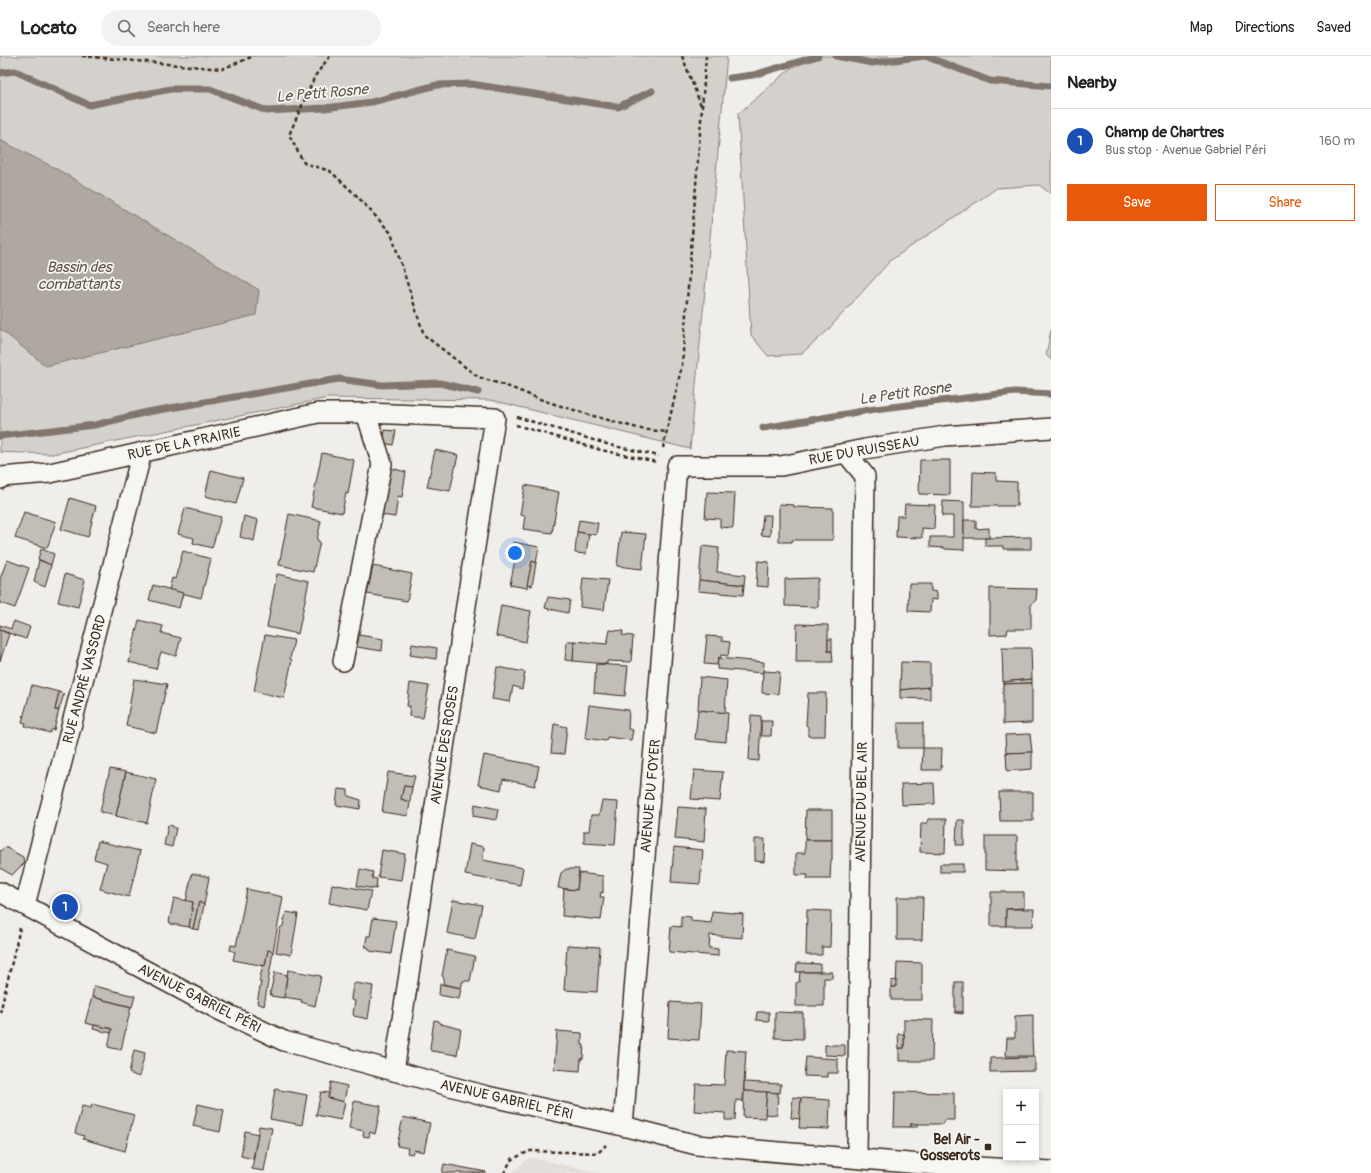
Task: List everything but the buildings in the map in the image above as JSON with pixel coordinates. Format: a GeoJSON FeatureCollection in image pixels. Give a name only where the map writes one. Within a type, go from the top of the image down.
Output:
{"type":"FeatureCollection","features":[{"type":"Feature","properties":{"kind":"street","name":"RUE DE LA PRAIRIE"},"geometry":{"type":"LineString","coordinates":[[0,478],[50,473],[318,413],[366,412],[495,418]]}},
{"type":"Feature","properties":{"kind":"street"},"geometry":{"type":"LineString","coordinates":[[343,661],[382,464],[366,412]]}},
{"type":"Feature","properties":{"kind":"street","name":"AVENUE DES ROSES"},"geometry":{"type":"LineString","coordinates":[[394,1071],[495,418]]}},
{"type":"Feature","properties":{"kind":"street","name":"RUE DU RUISSEAU"},"geometry":{"type":"LineString","coordinates":[[669,461],[780,466],[846,452],[945,436],[1051,428]]}},
{"type":"Feature","properties":{"kind":"street","name":"RUE ANDRÉ VASSORD"},"geometry":{"type":"LineString","coordinates":[[25,905],[142,452]]}},
{"type":"Feature","properties":{"kind":"street","name":"AVENUE DU BEL AIR"},"geometry":{"type":"LineString","coordinates":[[846,452],[865,476],[857,1158]]}},
{"type":"Feature","properties":{"kind":"street","name":"AVENUE DU FOYER"},"geometry":{"type":"LineString","coordinates":[[624,1126],[669,461]]}},
{"type":"Feature","properties":{"kind":"street","name":"AVENUE GABRIEL PÉRI"},"geometry":{"type":"LineString","coordinates":[[0,892],[219,1010],[284,1040],[487,1096],[698,1144],[857,1158],[921,1168],[1051,1171]]}},
{"type":"Feature","properties":{"kind":"path"},"geometry":{"type":"LineString","coordinates":[[82,56],[222,69],[254,56]]}},
{"type":"Feature","properties":{"kind":"path"},"geometry":{"type":"LineString","coordinates":[[330,56],[315,76],[289,135],[304,163],[330,171],[356,195],[391,233],[424,336],[478,377],[590,415],[641,429],[667,432]]}},
{"type":"Feature","properties":{"kind":"path"},"geometry":{"type":"LineString","coordinates":[[682,56],[702,110]]}},
{"type":"Feature","properties":{"kind":"path"},"geometry":{"type":"LineString","coordinates":[[663,450],[682,365],[706,56]]}},
{"type":"Feature","properties":{"kind":"path"},"geometry":{"type":"LineString","coordinates":[[495,418],[510,414],[610,445],[669,461]]}},
{"type":"Feature","properties":{"kind":"path"},"geometry":{"type":"LineString","coordinates":[[495,418],[601,450],[660,462],[669,461]]}},
{"type":"Feature","properties":{"kind":"path"},"geometry":{"type":"LineString","coordinates":[[0,1013],[25,905]]}},
{"type":"Feature","properties":{"kind":"path"},"geometry":{"type":"LineString","coordinates":[[504,1173],[512,1159],[530,1151],[598,1153],[624,1126]]}},
{"type":"Feature","properties":{"kind":"shaded area"},"geometry":{"type":"Polygon","coordinates":[[[0,56],[727,56],[690,449],[491,400],[328,398],[52,454],[0,452],[0,56]]]}},
{"type":"Feature","properties":{"kind":"shaded area"},"geometry":{"type":"Polygon","coordinates":[[[805,56],[1051,56],[1051,194],[1039,185],[997,188],[891,260],[826,332],[801,354],[768,356],[751,335],[738,114],[805,56]]]}},
{"type":"Feature","properties":{"kind":"shaded area"},"geometry":{"type":"Polygon","coordinates":[[[1051,330],[1051,360],[1046,355],[1051,330]]]}},
{"type":"Feature","properties":{"kind":"shaded area"},"geometry":{"type":"Polygon","coordinates":[[[530,1157],[600,1173],[511,1173],[530,1157]]]}},
{"type":"Feature","properties":{"kind":"water","name":"Bassin des combattants"},"geometry":{"type":"Polygon","coordinates":[[[0,140],[57,169],[259,290],[256,315],[46,366],[0,329],[0,140]]]}},
{"type":"Feature","properties":{"kind":"waterway","name":"Le Petit Rosne"},"geometry":{"type":"LineString","coordinates":[[730,78],[753,75],[818,56]]}},
{"type":"Feature","properties":{"kind":"waterway","name":"Le Petit Rosne"},"geometry":{"type":"LineString","coordinates":[[836,56],[872,63],[925,56],[990,81],[1051,86]]}},
{"type":"Feature","properties":{"kind":"waterway","name":"Le Petit Rosne"},"geometry":{"type":"LineString","coordinates":[[0,73],[15,71],[89,105],[171,89],[210,89],[267,111],[325,108],[372,102],[437,85],[471,84],[618,107],[652,91]]}},
{"type":"Feature","properties":{"kind":"waterway"},"geometry":{"type":"LineString","coordinates":[[0,436],[95,425],[147,412],[339,379],[382,385],[440,383],[478,392]]}},
{"type":"Feature","properties":{"kind":"waterway","name":"Le Petit Rosne"},"geometry":{"type":"LineString","coordinates":[[763,428],[875,409],[1015,392],[1051,394]]}},
{"type":"Feature","properties":{"kind":"place","name":"Champ de Chartres"},"geometry":{"type":"Point","coordinates":[65,907]}},
{"type":"Feature","properties":{"kind":"place","name":"Bel Air - Gosserots"},"geometry":{"type":"Point","coordinates":[988,1147]}}]}
